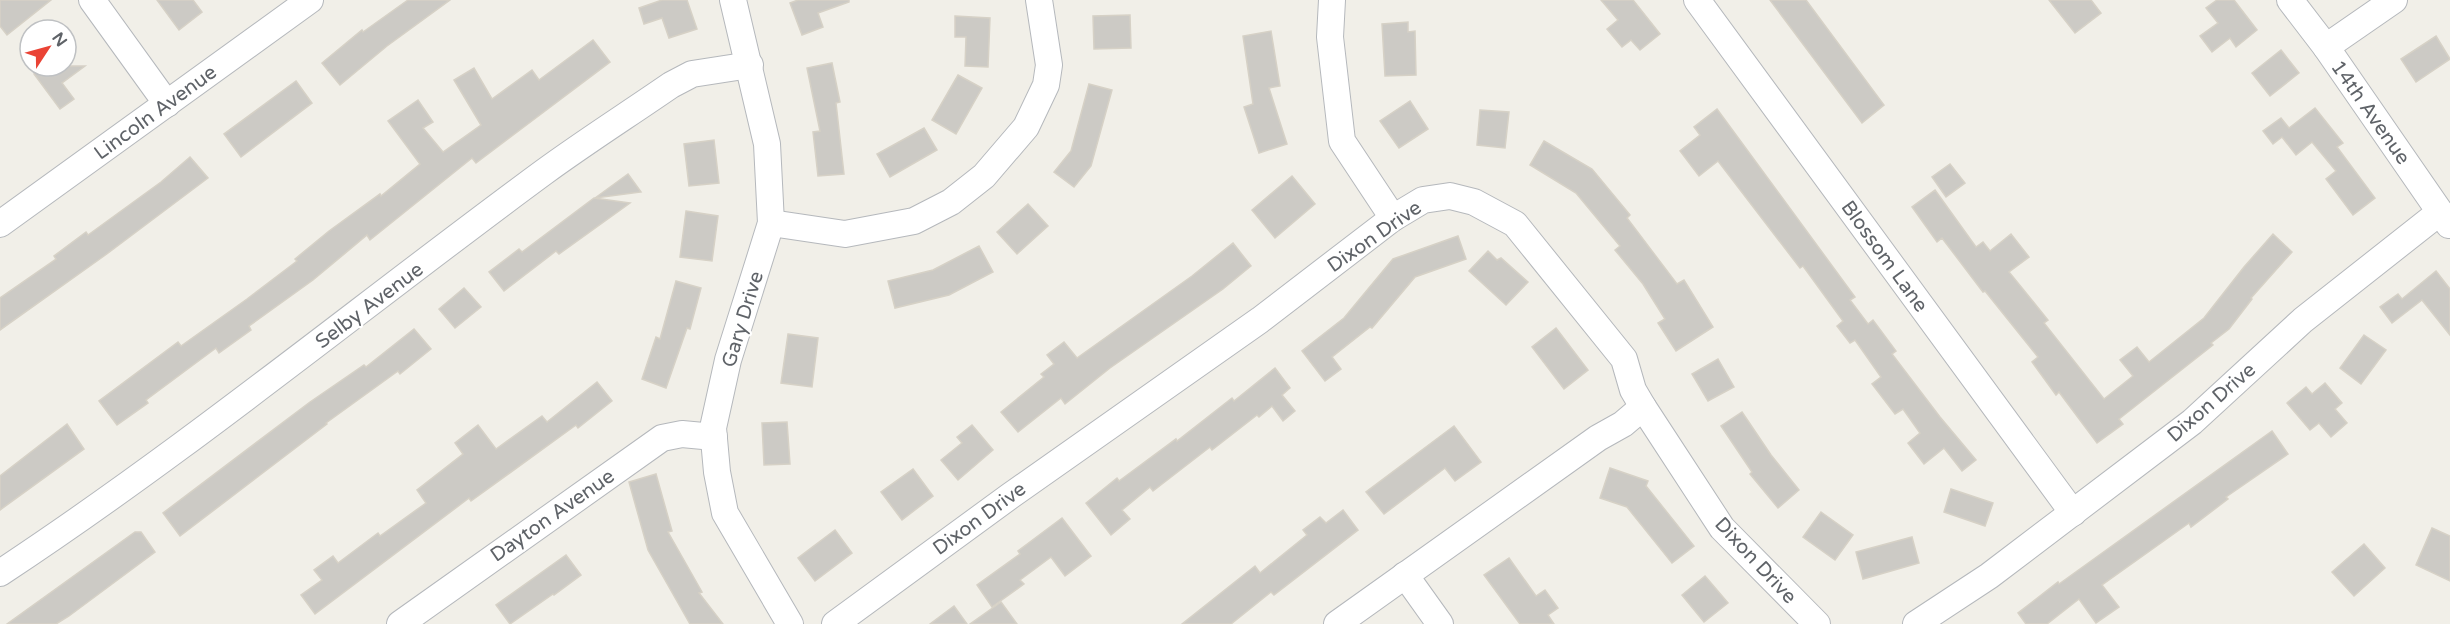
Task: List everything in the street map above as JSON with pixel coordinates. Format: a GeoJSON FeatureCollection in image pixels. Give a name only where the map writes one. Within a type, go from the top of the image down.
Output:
{"type":"FeatureCollection","features":[{"type":"Feature","properties":{"kind":"street"},"geometry":{"type":"LineString","coordinates":[[92,0],[167,104]]}},
{"type":"Feature","properties":{"kind":"street","name":"Lincoln Avenue"},"geometry":{"type":"LineString","coordinates":[[0,224],[310,0]]}},
{"type":"Feature","properties":{"kind":"street","name":"Gary Drive"},"geometry":{"type":"LineString","coordinates":[[734,0],[767,144],[771,223],[728,360],[713,428],[717,472],[725,513],[790,624]]}},
{"type":"Feature","properties":{"kind":"street"},"geometry":{"type":"LineString","coordinates":[[771,223],[845,234],[914,221],[951,202],[984,176],[1026,127],[1046,85],[1048,65],[1039,0]]}},
{"type":"Feature","properties":{"kind":"street"},"geometry":{"type":"LineString","coordinates":[[1332,0],[1330,37],[1342,141],[1393,218]]}},
{"type":"Feature","properties":{"kind":"street","name":"Blossom Lane"},"geometry":{"type":"LineString","coordinates":[[1697,0],[2073,513]]}},
{"type":"Feature","properties":{"kind":"street","name":"14th Avenue"},"geometry":{"type":"LineString","coordinates":[[2290,0],[2326,47],[2445,219]]}},
{"type":"Feature","properties":{"kind":"street"},"geometry":{"type":"LineString","coordinates":[[2326,47],[2394,0]]}},
{"type":"Feature","properties":{"kind":"street","name":"Selby Avenue"},"geometry":{"type":"LineString","coordinates":[[0,573],[51,540],[267,382],[545,171],[662,91],[692,74],[750,65]]}},
{"type":"Feature","properties":{"kind":"street","name":"Dixon Drive"},"geometry":{"type":"LineString","coordinates":[[835,624],[1010,496],[1260,320],[1393,218],[1423,200],[1450,196],[1474,202],[1515,224],[1624,359],[1633,390],[1722,528],[1817,624]]}},
{"type":"Feature","properties":{"kind":"street","name":"Dixon Drive"},"geometry":{"type":"LineString","coordinates":[[1916,624],[1989,576],[2192,422],[2302,320],[2445,219]]}},
{"type":"Feature","properties":{"kind":"street"},"geometry":{"type":"LineString","coordinates":[[1337,624],[1562,463],[1623,424],[1643,407]]}},
{"type":"Feature","properties":{"kind":"street","name":"Dayton Avenue"},"geometry":{"type":"LineString","coordinates":[[400,624],[662,438],[682,434],[714,436]]}},
{"type":"Feature","properties":{"kind":"street"},"geometry":{"type":"LineString","coordinates":[[1405,575],[1440,624]]}},
{"type":"Feature","properties":{"kind":"building"},"geometry":{"type":"Polygon","coordinates":[[[0,0],[51,0],[28,18],[18,18],[18,26],[7,35],[0,26],[0,0]]]}},
{"type":"Feature","properties":{"kind":"building"},"geometry":{"type":"Polygon","coordinates":[[[157,0],[193,0],[202,12],[179,30],[157,0]]]}},
{"type":"Feature","properties":{"kind":"building"},"geometry":{"type":"Polygon","coordinates":[[[408,0],[450,0],[387,46],[340,85],[322,63],[362,30],[363,32],[408,0]]]}},
{"type":"Feature","properties":{"kind":"building"},"geometry":{"type":"Polygon","coordinates":[[[662,0],[687,0],[697,29],[669,38],[662,18],[644,24],[639,8],[662,0]]]}},
{"type":"Feature","properties":{"kind":"building"},"geometry":{"type":"Polygon","coordinates":[[[798,0],[849,0],[849,2],[818,13],[823,27],[802,35],[790,3],[798,0]]]}},
{"type":"Feature","properties":{"kind":"building"},"geometry":{"type":"Polygon","coordinates":[[[1601,0],[1633,0],[1660,34],[1640,50],[1631,40],[1622,47],[1607,29],[1618,20],[1601,0]]]}},
{"type":"Feature","properties":{"kind":"building"},"geometry":{"type":"Polygon","coordinates":[[[1770,0],[1806,0],[1884,105],[1862,123],[1770,0]]]}},
{"type":"Feature","properties":{"kind":"building"},"geometry":{"type":"Polygon","coordinates":[[[2049,0],[2091,0],[2101,13],[2075,33],[2049,0]]]}},
{"type":"Feature","properties":{"kind":"building"},"geometry":{"type":"Polygon","coordinates":[[[2217,0],[2234,0],[2257,30],[2236,47],[2230,38],[2212,52],[2200,36],[2218,23],[2206,8],[2217,0]]]}},
{"type":"Feature","properties":{"kind":"building"},"geometry":{"type":"Polygon","coordinates":[[[1130,15],[1131,48],[1094,49],[1093,16],[1130,15]]]}},
{"type":"Feature","properties":{"kind":"building"},"geometry":{"type":"Polygon","coordinates":[[[955,16],[990,18],[988,67],[965,66],[966,37],[955,37],[955,16]]]}},
{"type":"Feature","properties":{"kind":"building"},"geometry":{"type":"Polygon","coordinates":[[[1408,22],[1408,32],[1415,31],[1416,75],[1385,76],[1382,24],[1408,22]]]}},
{"type":"Feature","properties":{"kind":"building"},"geometry":{"type":"Polygon","coordinates":[[[1271,31],[1280,86],[1269,88],[1287,144],[1259,153],[1244,107],[1253,104],[1243,36],[1271,31]]]}},
{"type":"Feature","properties":{"kind":"building"},"geometry":{"type":"Polygon","coordinates":[[[2436,36],[2450,59],[2416,82],[2401,59],[2436,36]]]}},
{"type":"Feature","properties":{"kind":"building"},"geometry":{"type":"Polygon","coordinates":[[[593,40],[610,62],[476,163],[472,158],[370,240],[367,235],[313,280],[249,326],[251,330],[219,353],[216,348],[146,400],[148,403],[117,425],[99,401],[178,342],[181,346],[247,299],[297,261],[295,259],[329,231],[380,194],[381,196],[420,164],[388,121],[418,100],[433,122],[423,128],[443,152],[481,125],[454,80],[474,68],[492,99],[532,70],[539,80],[593,40]]]}},
{"type":"Feature","properties":{"kind":"building"},"geometry":{"type":"Polygon","coordinates":[[[2281,50],[2299,73],[2270,96],[2252,73],[2281,50]]]}},
{"type":"Feature","properties":{"kind":"building"},"geometry":{"type":"Polygon","coordinates":[[[832,63],[840,102],[836,103],[844,174],[818,176],[813,132],[820,131],[807,68],[832,63]]]}},
{"type":"Feature","properties":{"kind":"building"},"geometry":{"type":"Polygon","coordinates":[[[958,75],[982,88],[956,134],[932,120],[958,75]]]}},
{"type":"Feature","properties":{"kind":"building"},"geometry":{"type":"Polygon","coordinates":[[[37,78],[69,78],[62,83],[74,99],[60,109],[37,78]]]}},
{"type":"Feature","properties":{"kind":"building"},"geometry":{"type":"Polygon","coordinates":[[[296,81],[312,103],[241,157],[224,134],[296,81]]]}},
{"type":"Feature","properties":{"kind":"building"},"geometry":{"type":"Polygon","coordinates":[[[1089,84],[1112,90],[1091,166],[1074,187],[1054,172],[1071,151],[1089,84]]]}},
{"type":"Feature","properties":{"kind":"building"},"geometry":{"type":"Polygon","coordinates":[[[1410,101],[1428,129],[1399,148],[1380,121],[1410,101]]]}},
{"type":"Feature","properties":{"kind":"building"},"geometry":{"type":"Polygon","coordinates":[[[2315,108],[2343,143],[2337,147],[2375,198],[2353,215],[2326,179],[2336,171],[2312,142],[2296,155],[2282,137],[2273,144],[2263,131],[2281,118],[2289,128],[2315,108]]]}},
{"type":"Feature","properties":{"kind":"building"},"geometry":{"type":"Polygon","coordinates":[[[1717,109],[1855,297],[1850,300],[1868,324],[1873,320],[1896,351],[1892,354],[1976,460],[1962,471],[1944,448],[1924,464],[1908,443],[1920,433],[1903,409],[1895,414],[1872,384],[1881,377],[1855,340],[1850,343],[1837,326],[1843,321],[1803,266],[1800,268],[1718,161],[1699,176],[1680,151],[1700,135],[1694,127],[1717,109]]]}},
{"type":"Feature","properties":{"kind":"building"},"geometry":{"type":"Polygon","coordinates":[[[1480,110],[1509,112],[1505,148],[1477,145],[1480,110]]]}},
{"type":"Feature","properties":{"kind":"building"},"geometry":{"type":"Polygon","coordinates":[[[924,128],[937,150],[890,177],[877,154],[924,128]]]}},
{"type":"Feature","properties":{"kind":"building"},"geometry":{"type":"Polygon","coordinates":[[[714,140],[719,183],[689,186],[684,144],[714,140]]]}},
{"type":"Feature","properties":{"kind":"building"},"geometry":{"type":"Polygon","coordinates":[[[1544,141],[1592,169],[1630,215],[1627,218],[1677,284],[1684,280],[1713,327],[1676,351],[1658,323],[1665,319],[1643,284],[1615,250],[1620,246],[1576,193],[1530,165],[1544,141]]]}},
{"type":"Feature","properties":{"kind":"building"},"geometry":{"type":"Polygon","coordinates":[[[190,157],[208,178],[0,330],[0,298],[56,259],[54,256],[86,232],[88,235],[161,182],[190,157]]]}},
{"type":"Feature","properties":{"kind":"building"},"geometry":{"type":"Polygon","coordinates":[[[1950,164],[1965,183],[1946,197],[1932,177],[1950,164]]]}},
{"type":"Feature","properties":{"kind":"building"},"geometry":{"type":"Polygon","coordinates":[[[628,174],[641,192],[595,198],[628,174]]]}},
{"type":"Feature","properties":{"kind":"building"},"geometry":{"type":"Polygon","coordinates":[[[1292,176],[1315,204],[1275,238],[1252,210],[1292,176]]]}},
{"type":"Feature","properties":{"kind":"building"},"geometry":{"type":"Polygon","coordinates":[[[1935,190],[1976,247],[1983,242],[1990,251],[2011,234],[2029,257],[2009,272],[2048,320],[2044,323],[2104,399],[2133,376],[2120,360],[2137,347],[2149,362],[2204,318],[2273,234],[2292,252],[2251,298],[2229,329],[2211,343],[2213,345],[2119,419],[2123,424],[2097,443],[2059,392],[2056,395],[2032,362],[2038,357],[1985,291],[1983,292],[1942,238],[1937,242],[1912,207],[1935,190]]]}},
{"type":"Feature","properties":{"kind":"building"},"geometry":{"type":"Polygon","coordinates":[[[594,198],[630,203],[559,254],[556,251],[504,291],[489,272],[519,249],[522,252],[594,198]]]}},
{"type":"Feature","properties":{"kind":"building"},"geometry":{"type":"Polygon","coordinates":[[[1028,204],[1048,226],[1017,254],[997,232],[1028,204]]]}},
{"type":"Feature","properties":{"kind":"building"},"geometry":{"type":"Polygon","coordinates":[[[686,211],[718,216],[712,261],[680,257],[686,211]]]}},
{"type":"Feature","properties":{"kind":"building"},"geometry":{"type":"Polygon","coordinates":[[[1458,236],[1466,259],[1415,277],[1372,328],[1370,327],[1332,357],[1341,369],[1325,381],[1302,351],[1344,318],[1393,259],[1458,236]]]}},
{"type":"Feature","properties":{"kind":"building"},"geometry":{"type":"Polygon","coordinates":[[[1233,243],[1251,266],[1223,289],[1110,368],[1065,404],[1061,398],[1018,432],[1001,412],[1044,377],[1041,374],[1054,364],[1047,355],[1064,342],[1077,358],[1192,276],[1233,243]]]}},
{"type":"Feature","properties":{"kind":"building"},"geometry":{"type":"Polygon","coordinates":[[[979,246],[993,272],[949,295],[895,308],[888,281],[933,270],[979,246]]]}},
{"type":"Feature","properties":{"kind":"building"},"geometry":{"type":"Polygon","coordinates":[[[1488,251],[1497,260],[1501,258],[1528,282],[1506,305],[1469,271],[1488,251]]]}},
{"type":"Feature","properties":{"kind":"building"},"geometry":{"type":"Polygon","coordinates":[[[2436,271],[2450,289],[2450,335],[2422,300],[2392,323],[2380,307],[2398,294],[2402,299],[2436,271]]]}},
{"type":"Feature","properties":{"kind":"building"},"geometry":{"type":"Polygon","coordinates":[[[676,281],[701,288],[690,329],[687,328],[666,388],[642,379],[656,337],[660,339],[676,281]]]}},
{"type":"Feature","properties":{"kind":"building"},"geometry":{"type":"Polygon","coordinates":[[[464,288],[481,307],[455,328],[439,309],[464,288]]]}},
{"type":"Feature","properties":{"kind":"building"},"geometry":{"type":"Polygon","coordinates":[[[1556,328],[1588,370],[1564,389],[1532,347],[1556,328]]]}},
{"type":"Feature","properties":{"kind":"building"},"geometry":{"type":"Polygon","coordinates":[[[414,329],[431,349],[400,374],[398,371],[326,423],[180,536],[163,513],[310,402],[364,365],[366,367],[414,329]]]}},
{"type":"Feature","properties":{"kind":"building"},"geometry":{"type":"Polygon","coordinates":[[[788,334],[818,338],[812,387],[781,383],[788,334]]]}},
{"type":"Feature","properties":{"kind":"building"},"geometry":{"type":"Polygon","coordinates":[[[2364,335],[2386,350],[2361,384],[2340,368],[2364,335]]]}},
{"type":"Feature","properties":{"kind":"building"},"geometry":{"type":"Polygon","coordinates":[[[1718,359],[1734,387],[1708,401],[1692,374],[1718,359]]]}},
{"type":"Feature","properties":{"kind":"building"},"geometry":{"type":"Polygon","coordinates":[[[1275,368],[1290,388],[1282,395],[1295,411],[1283,421],[1272,406],[1212,450],[1210,447],[1153,491],[1150,487],[1122,510],[1130,519],[1111,535],[1086,503],[1117,478],[1119,481],[1176,439],[1177,441],[1232,398],[1234,401],[1275,368]]]}},
{"type":"Feature","properties":{"kind":"building"},"geometry":{"type":"Polygon","coordinates":[[[597,382],[612,401],[578,428],[576,425],[471,501],[469,498],[315,614],[301,595],[322,580],[314,570],[333,556],[338,563],[378,533],[380,536],[426,503],[417,490],[463,454],[455,443],[478,425],[496,449],[542,416],[547,422],[597,382]]]}},
{"type":"Feature","properties":{"kind":"building"},"geometry":{"type":"Polygon","coordinates":[[[2325,383],[2342,403],[2335,409],[2347,423],[2331,437],[2319,423],[2310,430],[2287,403],[2306,387],[2312,394],[2325,383]]]}},
{"type":"Feature","properties":{"kind":"building"},"geometry":{"type":"Polygon","coordinates":[[[1742,412],[1771,455],[1799,490],[1778,508],[1750,474],[1752,472],[1721,426],[1742,412]]]}},
{"type":"Feature","properties":{"kind":"building"},"geometry":{"type":"Polygon","coordinates":[[[787,422],[790,464],[764,465],[762,423],[787,422]]]}},
{"type":"Feature","properties":{"kind":"building"},"geometry":{"type":"Polygon","coordinates":[[[67,424],[84,449],[0,510],[0,476],[67,424]]]}},
{"type":"Feature","properties":{"kind":"building"},"geometry":{"type":"Polygon","coordinates":[[[972,425],[993,450],[958,480],[941,460],[962,443],[957,437],[972,425]]]}},
{"type":"Feature","properties":{"kind":"building"},"geometry":{"type":"Polygon","coordinates":[[[1454,426],[1481,462],[1455,481],[1445,468],[1384,514],[1366,492],[1454,426]]]}},
{"type":"Feature","properties":{"kind":"building"},"geometry":{"type":"Polygon","coordinates":[[[2272,431],[2288,454],[2226,497],[2228,499],[2191,527],[2189,523],[2102,585],[2119,607],[2096,623],[2079,599],[2047,624],[2026,624],[2018,613],[2058,582],[2059,584],[2272,431]]]}},
{"type":"Feature","properties":{"kind":"building"},"geometry":{"type":"Polygon","coordinates":[[[1610,468],[1648,481],[1646,486],[1694,546],[1672,563],[1627,507],[1600,498],[1610,468]]]}},
{"type":"Feature","properties":{"kind":"building"},"geometry":{"type":"Polygon","coordinates":[[[913,469],[933,496],[902,520],[881,492],[913,469]]]}},
{"type":"Feature","properties":{"kind":"building"},"geometry":{"type":"Polygon","coordinates":[[[656,474],[672,531],[668,532],[702,592],[699,593],[723,624],[690,624],[648,550],[629,482],[656,474]]]}},
{"type":"Feature","properties":{"kind":"building"},"geometry":{"type":"Polygon","coordinates":[[[1951,489],[1993,503],[1985,526],[1944,512],[1951,489]]]}},
{"type":"Feature","properties":{"kind":"building"},"geometry":{"type":"Polygon","coordinates":[[[1343,510],[1358,530],[1274,595],[1271,592],[1231,624],[1182,624],[1255,566],[1260,573],[1307,535],[1303,530],[1320,517],[1326,523],[1343,510]]]}},
{"type":"Feature","properties":{"kind":"building"},"geometry":{"type":"Polygon","coordinates":[[[1821,512],[1853,535],[1835,560],[1803,537],[1821,512]]]}},
{"type":"Feature","properties":{"kind":"building"},"geometry":{"type":"Polygon","coordinates":[[[1062,518],[1091,556],[1065,576],[1051,557],[1020,580],[1024,584],[992,607],[977,585],[1020,554],[1018,551],[1062,518]]]}},
{"type":"Feature","properties":{"kind":"building"},"geometry":{"type":"Polygon","coordinates":[[[2432,528],[2450,536],[2450,581],[2416,565],[2432,528]]]}},
{"type":"Feature","properties":{"kind":"building"},"geometry":{"type":"Polygon","coordinates":[[[835,530],[852,553],[815,581],[798,558],[835,530]]]}},
{"type":"Feature","properties":{"kind":"building"},"geometry":{"type":"Polygon","coordinates":[[[135,532],[141,532],[155,552],[69,616],[56,624],[7,624],[135,532]]]}},
{"type":"Feature","properties":{"kind":"building"},"geometry":{"type":"Polygon","coordinates":[[[1912,537],[1919,563],[1863,579],[1856,552],[1912,537]]]}},
{"type":"Feature","properties":{"kind":"building"},"geometry":{"type":"Polygon","coordinates":[[[2364,544],[2385,568],[2354,596],[2332,572],[2364,544]]]}},
{"type":"Feature","properties":{"kind":"building"},"geometry":{"type":"Polygon","coordinates":[[[566,555],[581,575],[510,624],[496,605],[566,555]]]}},
{"type":"Feature","properties":{"kind":"building"},"geometry":{"type":"Polygon","coordinates":[[[1509,558],[1536,596],[1545,590],[1558,608],[1548,615],[1554,624],[1520,624],[1484,575],[1509,558]]]}},
{"type":"Feature","properties":{"kind":"building"},"geometry":{"type":"Polygon","coordinates":[[[1705,576],[1728,603],[1704,622],[1682,595],[1705,576]]]}},
{"type":"Feature","properties":{"kind":"building"},"geometry":{"type":"Polygon","coordinates":[[[1001,602],[1017,624],[970,624],[1001,602]]]}},
{"type":"Feature","properties":{"kind":"building"},"geometry":{"type":"Polygon","coordinates":[[[954,606],[967,624],[930,624],[954,606]]]}}]}
